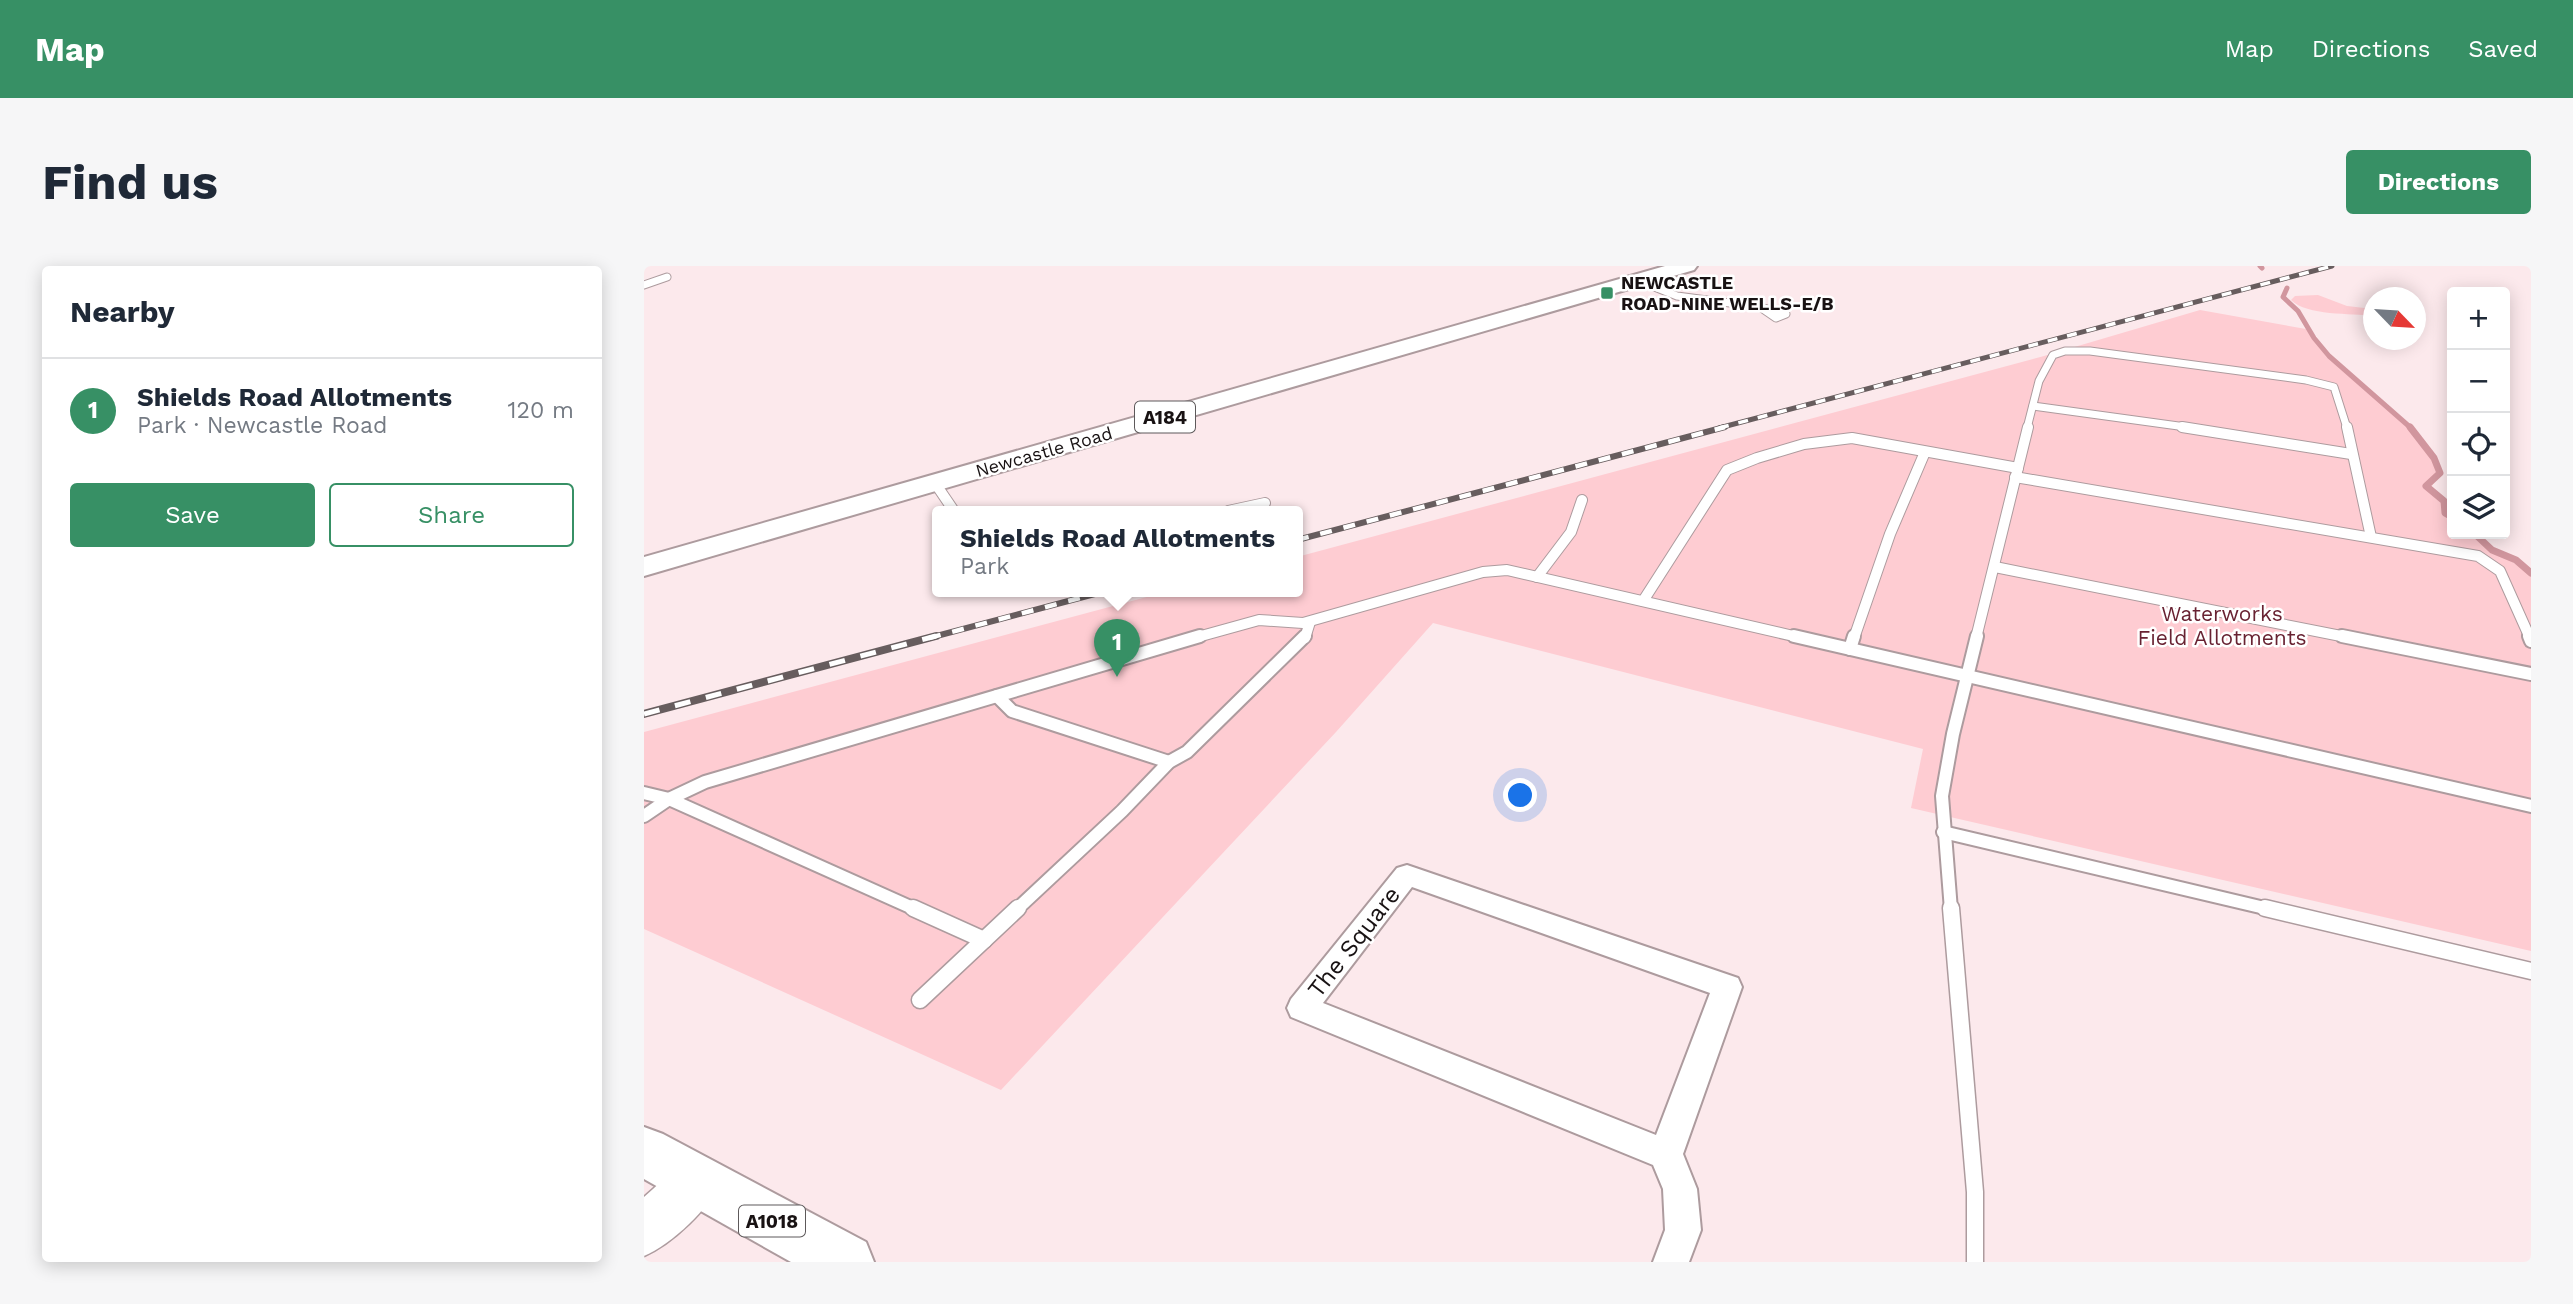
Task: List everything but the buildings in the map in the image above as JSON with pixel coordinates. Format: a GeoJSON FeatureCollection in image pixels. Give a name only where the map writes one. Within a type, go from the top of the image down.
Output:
{"type":"FeatureCollection","features":[{"type":"Feature","properties":{"kind":"main road","name":"Newcastle Road"},"geometry":{"type":"LineString","coordinates":[[644,567],[1687,266]]}},
{"type":"Feature","properties":{"kind":"main road","name":"A1018"},"geometry":{"type":"LineString","coordinates":[[644,1151],[846,1262]]}},
{"type":"Feature","properties":{"kind":"street","name":"The Square"},"geometry":{"type":"LineString","coordinates":[[1407,875],[1727,987],[1666,1154],[1380,1040],[1302,1008],[1407,875]]}},
{"type":"Feature","properties":{"kind":"street"},"geometry":{"type":"LineString","coordinates":[[1666,1154],[1680,1189],[1683,1230],[1671,1262]]}},
{"type":"Feature","properties":{"kind":"street"},"geometry":{"type":"LineString","coordinates":[[644,1231],[698,1180]]}},
{"type":"Feature","properties":{"kind":"lane"},"geometry":{"type":"LineString","coordinates":[[644,285],[667,277]]}},
{"type":"Feature","properties":{"kind":"lane"},"geometry":{"type":"LineString","coordinates":[[1637,280],[1677,296],[1760,307]]}},
{"type":"Feature","properties":{"kind":"lane"},"geometry":{"type":"LineString","coordinates":[[1975,1262],[1975,1192],[1941,796],[1966,677],[1995,567],[2016,472],[2048,360],[2065,351],[2103,352],[2306,380],[2334,387],[2344,414],[2371,537]]}},
{"type":"Feature","properties":{"kind":"lane"},"geometry":{"type":"LineString","coordinates":[[2033,406],[2116,416],[2351,454]]}},
{"type":"Feature","properties":{"kind":"lane"},"geometry":{"type":"LineString","coordinates":[[1643,601],[1727,471],[1747,461],[1831,438],[1852,438],[2016,472],[2478,556],[2500,571],[2531,641]]}},
{"type":"Feature","properties":{"kind":"lane"},"geometry":{"type":"LineString","coordinates":[[1850,649],[1890,534],[1925,452]]}},
{"type":"Feature","properties":{"kind":"lane"},"geometry":{"type":"LineString","coordinates":[[935,483],[951,506]]}},
{"type":"Feature","properties":{"kind":"lane"},"geometry":{"type":"LineString","coordinates":[[1537,577],[1571,534],[1582,500]]}},
{"type":"Feature","properties":{"kind":"lane"},"geometry":{"type":"LineString","coordinates":[[1251,506],[1265,503]]}},
{"type":"Feature","properties":{"kind":"lane"},"geometry":{"type":"LineString","coordinates":[[1995,567],[2531,674]]}},
{"type":"Feature","properties":{"kind":"lane"},"geometry":{"type":"LineString","coordinates":[[644,816],[669,799],[705,782],[1259,620],[1311,622],[1483,572],[1507,570],[2531,806]]}},
{"type":"Feature","properties":{"kind":"lane"},"geometry":{"type":"LineString","coordinates":[[920,1000],[1122,811],[1169,762],[1187,752],[1304,640],[1311,622]]}},
{"type":"Feature","properties":{"kind":"lane"},"geometry":{"type":"LineString","coordinates":[[997,696],[1012,710],[1169,762]]}},
{"type":"Feature","properties":{"kind":"lane"},"geometry":{"type":"LineString","coordinates":[[644,793],[669,799],[984,940]]}},
{"type":"Feature","properties":{"kind":"lane"},"geometry":{"type":"LineString","coordinates":[[1943,832],[2531,971]]}},
{"type":"Feature","properties":{"kind":"green space"},"geometry":{"type":"Polygon","coordinates":[[[2318,295],[2347,306],[2363,308],[2363,315],[2307,309],[2291,300],[2295,296],[2318,295]]]}},
{"type":"Feature","properties":{"kind":"green space","name":"Waterworks Field Allotments"},"geometry":{"type":"Polygon","coordinates":[[[2200,310],[2306,329],[2330,357],[2405,421],[2438,462],[2440,473],[2430,489],[2447,507],[2447,539],[2480,539],[2492,550],[2531,573],[2531,951],[1911,808],[1923,749],[1433,623],[1336,732],[1001,1090],[644,929],[644,732],[1147,597],[1303,597],[1303,555],[2044,356],[2200,310]]]}},
{"type":"Feature","properties":{"kind":"waterway"},"geometry":{"type":"LineString","coordinates":[[2287,288],[2283,297],[2298,311],[2314,338],[2329,356],[2410,427]]}},
{"type":"Feature","properties":{"kind":"waterway"},"geometry":{"type":"LineString","coordinates":[[2410,427],[2434,458],[2440,473],[2426,486],[2444,501],[2447,514]]}},
{"type":"Feature","properties":{"kind":"waterway"},"geometry":{"type":"LineString","coordinates":[[2480,539],[2492,550],[2516,560],[2531,573]]}},
{"type":"Feature","properties":{"kind":"railway"},"geometry":{"type":"LineString","coordinates":[[1719,428],[2332,266]]}},
{"type":"Feature","properties":{"kind":"railway"},"geometry":{"type":"LineString","coordinates":[[1303,538],[1725,427]]}},
{"type":"Feature","properties":{"kind":"railway"},"geometry":{"type":"LineString","coordinates":[[929,638],[1083,597]]}},
{"type":"Feature","properties":{"kind":"railway"},"geometry":{"type":"LineString","coordinates":[[644,714],[936,636]]}},
{"type":"Feature","properties":{"kind":"place","name":"NEWCASTLE ROAD-NINE WELLS-E/B"},"geometry":{"type":"Point","coordinates":[1607,293]}},
{"type":"Feature","properties":{"kind":"place","name":"Shields Road Allotments"},"geometry":{"type":"Point","coordinates":[1117,677]}}]}
